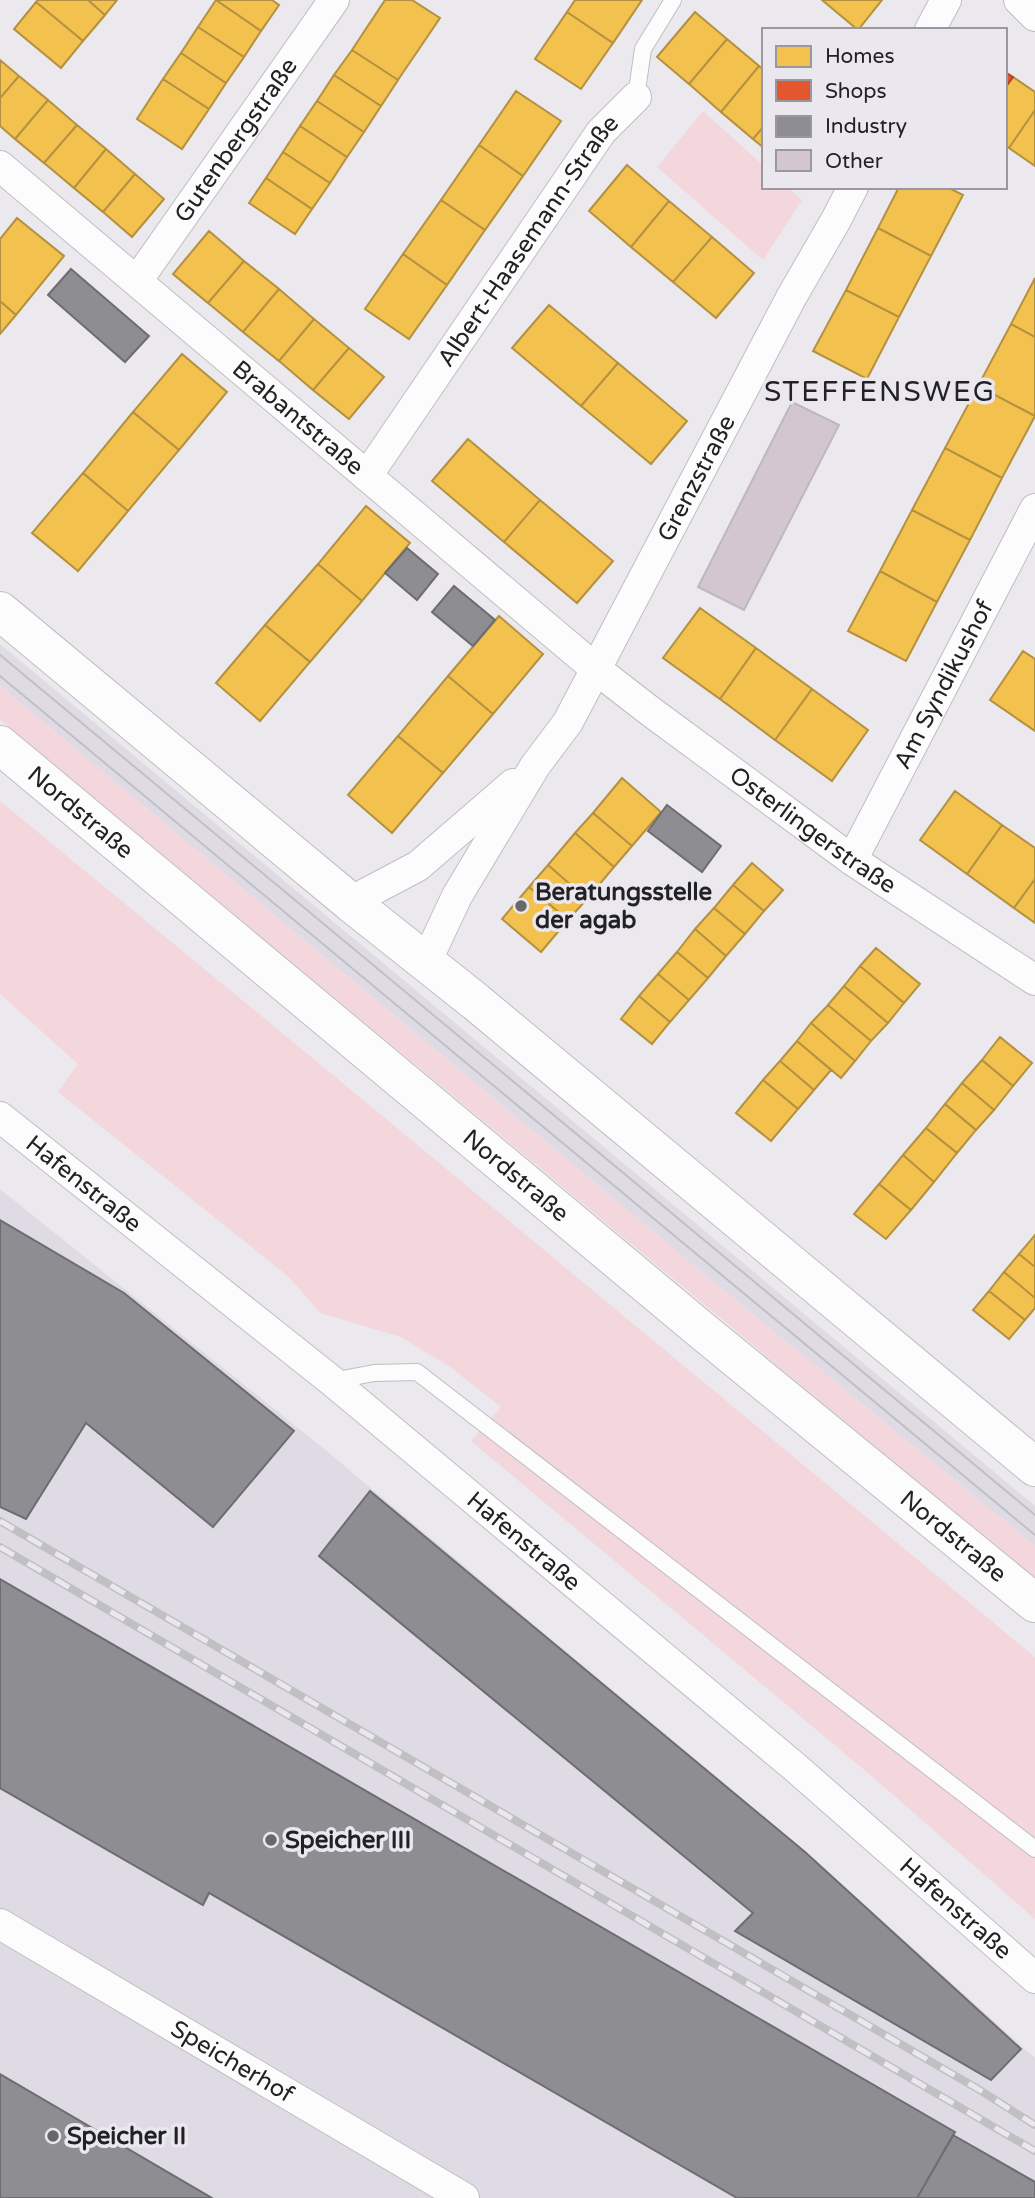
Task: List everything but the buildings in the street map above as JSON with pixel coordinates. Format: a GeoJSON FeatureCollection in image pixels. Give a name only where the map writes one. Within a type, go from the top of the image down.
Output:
{"type":"FeatureCollection","features":[{"type":"Feature","properties":{"kind":"main road"},"geometry":{"type":"LineString","coordinates":[[0,611],[1035,1467]]}},
{"type":"Feature","properties":{"kind":"main road","name":"Nordstraße"},"geometry":{"type":"LineString","coordinates":[[0,745],[700,1329],[1035,1603]]}},
{"type":"Feature","properties":{"kind":"street","name":"Gutenbergstraße"},"geometry":{"type":"LineString","coordinates":[[137,281],[334,0]]}},
{"type":"Feature","properties":{"kind":"street"},"geometry":{"type":"LineString","coordinates":[[931,28],[946,0]]}},
{"type":"Feature","properties":{"kind":"street"},"geometry":{"type":"LineString","coordinates":[[1019,0],[1035,16]]}},
{"type":"Feature","properties":{"kind":"street","name":"Albert-Haasemann-Straße"},"geometry":{"type":"LineString","coordinates":[[367,476],[601,132],[636,97]]}},
{"type":"Feature","properties":{"kind":"street","name":"Brabantstraße"},"geometry":{"type":"LineString","coordinates":[[0,166],[597,670]]}},
{"type":"Feature","properties":{"kind":"street","name":"Grenzstraße"},"geometry":{"type":"LineString","coordinates":[[426,962],[457,895],[534,766],[568,722],[597,670],[792,296],[852,189]]}},
{"type":"Feature","properties":{"kind":"street","name":"Am Syndikushof"},"geometry":{"type":"LineString","coordinates":[[852,860],[1035,509]]}},
{"type":"Feature","properties":{"kind":"street","name":"Osterlingerstraße"},"geometry":{"type":"LineString","coordinates":[[597,670],[852,860],[1035,980]]}},
{"type":"Feature","properties":{"kind":"street","name":"Grenzstraße"},"geometry":{"type":"LineString","coordinates":[[350,902],[418,866],[534,766]]}},
{"type":"Feature","properties":{"kind":"street","name":"Hafenstraße"},"geometry":{"type":"LineString","coordinates":[[0,1117],[332,1381],[796,1768],[1035,1978]]}},
{"type":"Feature","properties":{"kind":"street","name":"Speicherhof"},"geometry":{"type":"LineString","coordinates":[[0,1924],[464,2198]]}},
{"type":"Feature","properties":{"kind":"lane","name":"Albert-Haasemann-Straße"},"geometry":{"type":"LineString","coordinates":[[636,97],[643,49],[673,0]]}},
{"type":"Feature","properties":{"kind":"lane"},"geometry":{"type":"LineString","coordinates":[[332,1381],[374,1373],[417,1372],[1035,1849]]}},
{"type":"Feature","properties":{"kind":"shaded area"},"geometry":{"type":"Polygon","coordinates":[[[703,111],[762,164],[762,189],[790,189],[802,200],[763,260],[657,167],[703,111]]]}},
{"type":"Feature","properties":{"kind":"shaded area"},"geometry":{"type":"Polygon","coordinates":[[[0,644],[1035,1506],[1035,1546],[710,1279],[0,686],[0,644]]]}},
{"type":"Feature","properties":{"kind":"shaded area"},"geometry":{"type":"Polygon","coordinates":[[[0,686],[710,1279],[1035,1546],[1035,1579],[0,720],[0,686]]]}},
{"type":"Feature","properties":{"kind":"shaded area"},"geometry":{"type":"Polygon","coordinates":[[[0,801],[1035,1657],[1035,1919],[874,1778],[471,1441],[501,1407],[450,1367],[401,1337],[320,1313],[289,1277],[58,1092],[78,1064],[0,994],[0,801]]]}},
{"type":"Feature","properties":{"kind":"shaded area"},"geometry":{"type":"Polygon","coordinates":[[[0,1189],[323,1448],[805,1851],[1035,2058],[1035,2198],[0,2198],[0,1189]]]}},
{"type":"Feature","properties":{"kind":"tram line"},"geometry":{"type":"LineString","coordinates":[[0,655],[1035,1515]]}},
{"type":"Feature","properties":{"kind":"tram line"},"geometry":{"type":"LineString","coordinates":[[0,676],[1035,1535]]}},
{"type":"Feature","properties":{"kind":"railway"},"geometry":{"type":"LineString","coordinates":[[0,1521],[978,2089],[1035,2125]]}},
{"type":"Feature","properties":{"kind":"railway"},"geometry":{"type":"LineString","coordinates":[[0,1547],[1035,2151]]}},
{"type":"Feature","properties":{"kind":"place","name":"Beratungsstelle der agab"},"geometry":{"type":"Point","coordinates":[521,906]}},
{"type":"Feature","properties":{"kind":"place","name":"Speicher III"},"geometry":{"type":"Point","coordinates":[271,1840]}},
{"type":"Feature","properties":{"kind":"place","name":"Speicher II"},"geometry":{"type":"Point","coordinates":[53,2136]}},
{"type":"Feature","properties":{"kind":"district","name":"STEFFENSWEG"},"geometry":{"type":"Point","coordinates":[880,392]}}]}
